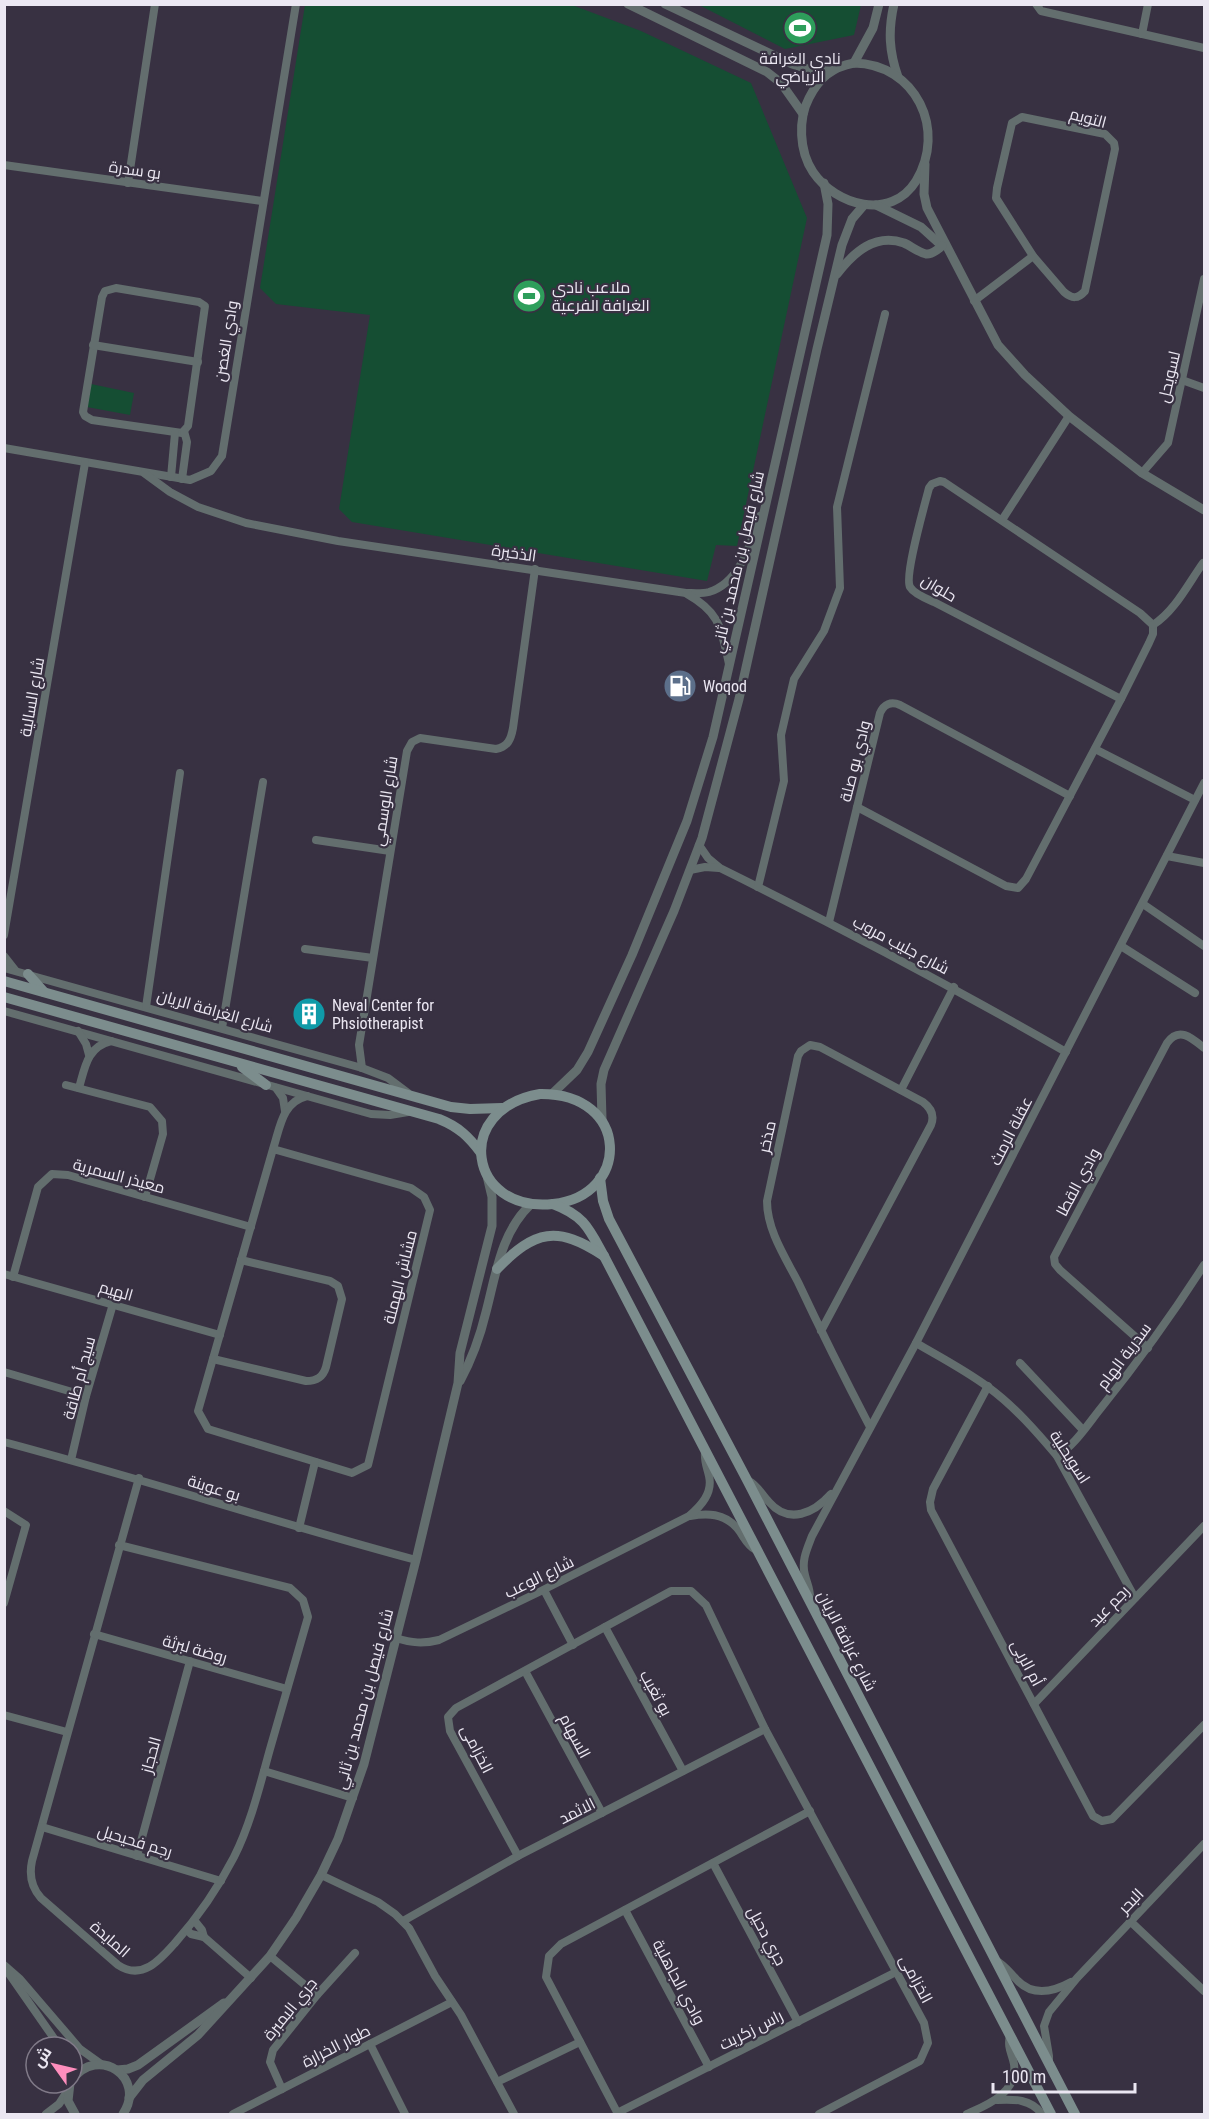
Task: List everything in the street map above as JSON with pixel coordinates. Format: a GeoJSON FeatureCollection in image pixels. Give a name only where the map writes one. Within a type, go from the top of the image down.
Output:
{"type":"FeatureCollection","features":[{"type":"Feature","properties":{"kind":"main road"},"geometry":{"type":"LineString","coordinates":[[28,974],[44,992]]}},
{"type":"Feature","properties":{"kind":"main road","name":"شارع الغرافة الريان"},"geometry":{"type":"LineString","coordinates":[[4,981],[412,1096],[461,1108],[502,1108]]}},
{"type":"Feature","properties":{"kind":"main road"},"geometry":{"type":"LineString","coordinates":[[4,997],[439,1119],[468,1135],[481,1154],[486,1174],[496,1188],[513,1199],[531,1204],[553,1204],[579,1195],[600,1178],[608,1163],[610,1141],[602,1119],[584,1103],[573,1098],[552,1094],[530,1095],[502,1108],[485,1129],[481,1154]]}},
{"type":"Feature","properties":{"kind":"main road"},"geometry":{"type":"LineString","coordinates":[[237,1063],[271,1086]]}},
{"type":"Feature","properties":{"kind":"main road","name":"شارع غرافة الريان"},"geometry":{"type":"LineString","coordinates":[[600,1178],[603,1201],[609,1219],[1076,2115]]}},
{"type":"Feature","properties":{"kind":"main road"},"geometry":{"type":"LineString","coordinates":[[553,1204],[580,1217],[593,1236],[1051,2115]]}},
{"type":"Feature","properties":{"kind":"main road"},"geometry":{"type":"LineString","coordinates":[[497,1269],[519,1248],[536,1239],[546,1237],[559,1236],[574,1239],[605,1258]]}},
{"type":"Feature","properties":{"kind":"street"},"geometry":{"type":"LineString","coordinates":[[128,183],[155,4]]}},
{"type":"Feature","properties":{"kind":"street","name":"وادي الغصن"},"geometry":{"type":"LineString","coordinates":[[4,448],[190,480],[211,471],[222,456],[296,4]]}},
{"type":"Feature","properties":{"kind":"street"},"geometry":{"type":"LineString","coordinates":[[628,4],[768,72],[781,83],[803,114]]}},
{"type":"Feature","properties":{"kind":"street"},"geometry":{"type":"LineString","coordinates":[[665,4],[792,64],[811,70],[831,71]]}},
{"type":"Feature","properties":{"kind":"street"},"geometry":{"type":"LineString","coordinates":[[854,63],[873,28],[879,4]]}},
{"type":"Feature","properties":{"kind":"street"},"geometry":{"type":"LineString","coordinates":[[894,4],[889,45],[898,77]]}},
{"type":"Feature","properties":{"kind":"street"},"geometry":{"type":"LineString","coordinates":[[1036,4],[1041,11],[1204,48]]}},
{"type":"Feature","properties":{"kind":"street"},"geometry":{"type":"LineString","coordinates":[[1142,34],[1148,4]]}},
{"type":"Feature","properties":{"kind":"street"},"geometry":{"type":"LineString","coordinates":[[925,164],[910,189],[892,202],[864,205],[841,196],[812,171],[804,151],[803,114],[814,88],[831,71],[842,65],[854,63],[875,66],[898,77],[915,94],[924,114],[929,138],[925,164],[925,200],[950,254],[998,345],[1025,375],[1069,416],[1142,472],[1204,510]]}},
{"type":"Feature","properties":{"kind":"street","name":"التويم"},"geometry":{"type":"LineString","coordinates":[[1022,117],[1105,134],[1114,143],[1115,149],[1085,291],[1081,296],[1068,297],[1033,256],[996,198],[1012,123],[1022,117]]}},
{"type":"Feature","properties":{"kind":"street","name":"بو سدرة"},"geometry":{"type":"LineString","coordinates":[[4,165],[262,201]]}},
{"type":"Feature","properties":{"kind":"street","name":"شارع فيصل بن محمد بن ثاني"},"geometry":{"type":"LineString","coordinates":[[552,1094],[577,1070],[588,1052],[632,955],[687,821],[713,737],[827,235],[828,204],[824,183]]}},
{"type":"Feature","properties":{"kind":"street","name":"شارع فيصل بن محمد بن ثاني"},"geometry":{"type":"LineString","coordinates":[[602,1119],[601,1084],[611,1052],[690,870],[714,796],[739,699],[834,278],[849,225],[864,205]]}},
{"type":"Feature","properties":{"kind":"street"},"geometry":{"type":"LineString","coordinates":[[876,205],[921,228],[950,254]]}},
{"type":"Feature","properties":{"kind":"street"},"geometry":{"type":"LineString","coordinates":[[834,278],[850,256],[876,242],[892,240],[925,254],[942,246]]}},
{"type":"Feature","properties":{"kind":"street"},"geometry":{"type":"LineString","coordinates":[[974,301],[1033,256]]}},
{"type":"Feature","properties":{"kind":"street","name":"لسويحل"},"geometry":{"type":"LineString","coordinates":[[1142,472],[1168,443],[1204,279]]}},
{"type":"Feature","properties":{"kind":"street"},"geometry":{"type":"LineString","coordinates":[[116,288],[204,304],[206,311],[198,362],[188,426],[184,431],[175,433],[92,420],[85,416],[82,407],[93,345],[103,294],[108,289],[116,288]]}},
{"type":"Feature","properties":{"kind":"street"},"geometry":{"type":"LineString","coordinates":[[758,887],[784,781],[781,735],[794,679],[824,631],[840,588],[837,507],[885,314]]}},
{"type":"Feature","properties":{"kind":"street"},"geometry":{"type":"LineString","coordinates":[[93,345],[198,362]]}},
{"type":"Feature","properties":{"kind":"street"},"geometry":{"type":"LineString","coordinates":[[1182,380],[1204,388]]}},
{"type":"Feature","properties":{"kind":"street"},"geometry":{"type":"LineString","coordinates":[[1002,520],[1069,416]]}},
{"type":"Feature","properties":{"kind":"street"},"geometry":{"type":"LineString","coordinates":[[182,479],[186,442],[184,431]]}},
{"type":"Feature","properties":{"kind":"street"},"geometry":{"type":"LineString","coordinates":[[171,477],[175,433]]}},
{"type":"Feature","properties":{"kind":"street","name":"شارع السالية"},"geometry":{"type":"LineString","coordinates":[[4,935],[85,463]]}},
{"type":"Feature","properties":{"kind":"street","name":"الذخيرة"},"geometry":{"type":"LineString","coordinates":[[144,473],[184,500],[213,513],[246,523],[338,541],[686,593],[708,592],[722,586],[736,573],[770,489]]}},
{"type":"Feature","properties":{"kind":"street","name":"حلوان"},"geometry":{"type":"LineString","coordinates":[[1121,699],[934,602],[910,587],[909,577],[917,535],[929,488],[935,482],[944,482],[1140,613],[1153,625]]}},
{"type":"Feature","properties":{"kind":"street"},"geometry":{"type":"LineString","coordinates":[[857,807],[1012,888],[1023,884],[1121,699],[1149,643],[1153,625],[1171,610],[1203,563]]}},
{"type":"Feature","properties":{"kind":"street","name":"شارع الوسمي"},"geometry":{"type":"LineString","coordinates":[[362,1068],[359,1045],[406,751],[412,742],[420,738],[496,749],[502,748],[509,741],[513,728],[536,569]]}},
{"type":"Feature","properties":{"kind":"street","name":"الذخيرة"},"geometry":{"type":"LineString","coordinates":[[686,593],[704,603],[714,615],[720,628],[730,666]]}},
{"type":"Feature","properties":{"kind":"street","name":"وادي بو صلة"},"geometry":{"type":"LineString","coordinates":[[829,922],[880,714],[882,709],[890,703],[900,705],[1070,796]]}},
{"type":"Feature","properties":{"kind":"street"},"geometry":{"type":"LineString","coordinates":[[1095,749],[1195,800]]}},
{"type":"Feature","properties":{"kind":"street"},"geometry":{"type":"LineString","coordinates":[[146,1007],[180,773]]}},
{"type":"Feature","properties":{"kind":"street"},"geometry":{"type":"LineString","coordinates":[[222,1028],[263,782]]}},
{"type":"Feature","properties":{"kind":"street","name":"عقلة الرمث"},"geometry":{"type":"LineString","coordinates":[[809,1601],[810,1590],[804,1574],[804,1556],[836,1489],[916,1343],[1204,783]]}},
{"type":"Feature","properties":{"kind":"street"},"geometry":{"type":"LineString","coordinates":[[316,840],[390,851]]}},
{"type":"Feature","properties":{"kind":"street","name":"شارع جليب مروب"},"geometry":{"type":"LineString","coordinates":[[699,845],[708,858],[720,868],[954,987],[1066,1052]]}},
{"type":"Feature","properties":{"kind":"street"},"geometry":{"type":"LineString","coordinates":[[1167,856],[1204,863]]}},
{"type":"Feature","properties":{"kind":"street"},"geometry":{"type":"LineString","coordinates":[[690,870],[705,867],[720,868]]}},
{"type":"Feature","properties":{"kind":"street"},"geometry":{"type":"LineString","coordinates":[[1143,904],[1204,946]]}},
{"type":"Feature","properties":{"kind":"street"},"geometry":{"type":"LineString","coordinates":[[1121,946],[1195,993]]}},
{"type":"Feature","properties":{"kind":"street"},"geometry":{"type":"LineString","coordinates":[[305,949],[373,958]]}},
{"type":"Feature","properties":{"kind":"street"},"geometry":{"type":"LineString","coordinates":[[4,956],[16,971]]}},
{"type":"Feature","properties":{"kind":"street","name":"شارع الغرافة الريان"},"geometry":{"type":"LineString","coordinates":[[4,968],[362,1068],[397,1082],[412,1096]]}},
{"type":"Feature","properties":{"kind":"street"},"geometry":{"type":"LineString","coordinates":[[901,1089],[954,987]]}},
{"type":"Feature","properties":{"kind":"street"},"geometry":{"type":"LineString","coordinates":[[4,1011],[377,1115],[411,1112]]}},
{"type":"Feature","properties":{"kind":"street"},"geometry":{"type":"LineString","coordinates":[[78,1032],[86,1044],[89,1055]]}},
{"type":"Feature","properties":{"kind":"street","name":"وادي القطا"},"geometry":{"type":"LineString","coordinates":[[1148,1348],[1060,1270],[1055,1264],[1054,1257],[1169,1039],[1180,1034],[1204,1048]]}},
{"type":"Feature","properties":{"kind":"street"},"geometry":{"type":"LineString","coordinates":[[79,1088],[89,1055],[100,1044],[111,1041]]}},
{"type":"Feature","properties":{"kind":"street","name":"مذخر"},"geometry":{"type":"LineString","coordinates":[[821,1331],[932,1125],[933,1116],[929,1106],[901,1089],[815,1045],[804,1047],[798,1056],[767,1201],[767,1212],[777,1239],[821,1331],[870,1427]]}},
{"type":"Feature","properties":{"kind":"street"},"geometry":{"type":"LineString","coordinates":[[66,1085],[150,1107],[162,1121],[164,1134],[146,1197]]}},
{"type":"Feature","properties":{"kind":"street"},"geometry":{"type":"LineString","coordinates":[[271,1086],[283,1098],[285,1112]]}},
{"type":"Feature","properties":{"kind":"street"},"geometry":{"type":"LineString","coordinates":[[285,1112],[294,1101],[307,1096]]}},
{"type":"Feature","properties":{"kind":"street","name":"مشاش الهملة"},"geometry":{"type":"LineString","coordinates":[[273,1149],[411,1188],[424,1197],[430,1210],[368,1466],[352,1473],[208,1429],[198,1411],[273,1149],[285,1112]]}},
{"type":"Feature","properties":{"kind":"street","name":"معيذر السمرية"},"geometry":{"type":"LineString","coordinates":[[13,1277],[38,1187],[52,1174],[68,1174],[251,1227]]}},
{"type":"Feature","properties":{"kind":"street","name":"شارع فيصل بن محمد بن ثاني"},"geometry":{"type":"LineString","coordinates":[[129,2098],[143,2080],[198,2035],[270,1956],[321,1875],[353,1798],[416,1560],[458,1383],[460,1353],[492,1226],[492,1197],[486,1174]]}},
{"type":"Feature","properties":{"kind":"street","name":"شارع فيصل بن محمد بن ثاني"},"geometry":{"type":"LineString","coordinates":[[458,1383],[480,1334],[510,1230],[518,1216],[531,1204]]}},
{"type":"Feature","properties":{"kind":"street"},"geometry":{"type":"LineString","coordinates":[[213,1359],[306,1381],[317,1380],[326,1367],[342,1299],[338,1286],[330,1281],[241,1260]]}},
{"type":"Feature","properties":{"kind":"street","name":"سدرية الهام"},"geometry":{"type":"LineString","coordinates":[[1057,1456],[1083,1430],[1148,1348],[1204,1265]]}},
{"type":"Feature","properties":{"kind":"street","name":"الهيم"},"geometry":{"type":"LineString","coordinates":[[4,1274],[220,1335]]}},
{"type":"Feature","properties":{"kind":"street","name":"سيج أم طاقة"},"geometry":{"type":"LineString","coordinates":[[71,1460],[86,1396],[113,1304]]}},
{"type":"Feature","properties":{"kind":"street"},"geometry":{"type":"LineString","coordinates":[[466,1330],[480,1334]]}},
{"type":"Feature","properties":{"kind":"street","name":"اسويحلية"},"geometry":{"type":"LineString","coordinates":[[916,1343],[988,1386],[1030,1424],[1057,1456],[1135,1598]]}},
{"type":"Feature","properties":{"kind":"street"},"geometry":{"type":"LineString","coordinates":[[1020,1363],[1083,1430]]}},
{"type":"Feature","properties":{"kind":"street"},"geometry":{"type":"LineString","coordinates":[[4,1372],[86,1396]]}},
{"type":"Feature","properties":{"kind":"street","name":"أم الربى"},"geometry":{"type":"LineString","coordinates":[[988,1386],[933,1490],[931,1510],[1093,1816],[1102,1821],[1112,1819],[1204,1725]]}},
{"type":"Feature","properties":{"kind":"street","name":"بو عوينة"},"geometry":{"type":"LineString","coordinates":[[4,1442],[139,1478],[299,1528],[416,1560]]}},
{"type":"Feature","properties":{"kind":"street","name":"شارع الوعب"},"geometry":{"type":"LineString","coordinates":[[396,1638],[425,1644],[439,1640],[544,1590],[689,1516],[699,1507],[708,1493],[710,1480],[705,1451]]}},
{"type":"Feature","properties":{"kind":"street"},"geometry":{"type":"LineString","coordinates":[[299,1528],[315,1462]]}},
{"type":"Feature","properties":{"kind":"street","name":"المايدة"},"geometry":{"type":"LineString","coordinates":[[119,1545],[295,1591],[306,1605],[308,1617],[246,1830],[221,1881],[187,1930],[155,1964],[145,1970],[134,1972],[118,1965],[37,1893],[32,1881],[31,1868],[94,1634],[119,1545],[139,1478]]}},
{"type":"Feature","properties":{"kind":"street","name":"عقلة الرمث"},"geometry":{"type":"LineString","coordinates":[[746,1478],[772,1505],[791,1514],[814,1510],[836,1489]]}},
{"type":"Feature","properties":{"kind":"street"},"geometry":{"type":"LineString","coordinates":[[4,1511],[26,1525],[4,1604]]}},
{"type":"Feature","properties":{"kind":"street","name":"شارع الوعب"},"geometry":{"type":"LineString","coordinates":[[689,1516],[704,1514],[722,1517],[757,1550]]}},
{"type":"Feature","properties":{"kind":"street","name":"رجم عيد"},"geometry":{"type":"LineString","coordinates":[[1034,1704],[1204,1526]]}},
{"type":"Feature","properties":{"kind":"street"},"geometry":{"type":"LineString","coordinates":[[544,1590],[573,1645]]}},
{"type":"Feature","properties":{"kind":"street","name":"الخزامى"},"geometry":{"type":"LineString","coordinates":[[518,1856],[450,1731],[448,1717],[456,1708],[671,1592],[691,1591],[706,1605],[765,1730],[924,2023],[928,2043],[920,2061],[819,2115]]}},
{"type":"Feature","properties":{"kind":"street","name":"بو ثغيب"},"geometry":{"type":"LineString","coordinates":[[605,1627],[683,1771]]}},
{"type":"Feature","properties":{"kind":"street","name":"روضة لبرثة"},"geometry":{"type":"LineString","coordinates":[[94,1634],[287,1689]]}},
{"type":"Feature","properties":{"kind":"street","name":"الحجاز"},"geometry":{"type":"LineString","coordinates":[[137,1856],[190,1661]]}},
{"type":"Feature","properties":{"kind":"street","name":"السهام"},"geometry":{"type":"LineString","coordinates":[[525,1671],[602,1813]]}},
{"type":"Feature","properties":{"kind":"street"},"geometry":{"type":"LineString","coordinates":[[4,1715],[68,1732]]}},
{"type":"Feature","properties":{"kind":"street","name":"الاثمد"},"geometry":{"type":"LineString","coordinates":[[403,1921],[518,1856],[765,1730]]}},
{"type":"Feature","properties":{"kind":"street"},"geometry":{"type":"LineString","coordinates":[[264,1771],[353,1798]]}},
{"type":"Feature","properties":{"kind":"street"},"geometry":{"type":"LineString","coordinates":[[618,2114],[546,1977],[549,1956],[561,1944],[810,1811]]}},
{"type":"Feature","properties":{"kind":"street","name":"رجم فحيحيل"},"geometry":{"type":"LineString","coordinates":[[42,1827],[221,1881]]}},
{"type":"Feature","properties":{"kind":"street","name":"البحر"},"geometry":{"type":"LineString","coordinates":[[1048,2062],[1048,2048],[1044,2034],[1046,2018],[1053,2006],[1204,1844]]}},
{"type":"Feature","properties":{"kind":"street","name":"جري دحيل"},"geometry":{"type":"LineString","coordinates":[[713,1863],[798,2022]]}},
{"type":"Feature","properties":{"kind":"street"},"geometry":{"type":"LineString","coordinates":[[321,1875],[378,1902],[403,1921],[415,1936],[435,1976],[452,2002],[514,2115]]}},
{"type":"Feature","properties":{"kind":"street","name":"وادي الجاهلية"},"geometry":{"type":"LineString","coordinates":[[625,1910],[709,2067]]}},
{"type":"Feature","properties":{"kind":"street"},"geometry":{"type":"LineString","coordinates":[[194,1920],[202,1930],[204,1937],[250,1978]]}},
{"type":"Feature","properties":{"kind":"street"},"geometry":{"type":"LineString","coordinates":[[1130,1921],[1204,1991]]}},
{"type":"Feature","properties":{"kind":"street"},"geometry":{"type":"LineString","coordinates":[[187,1930],[204,1937]]}},
{"type":"Feature","properties":{"kind":"street","name":"جري البمبرة"},"geometry":{"type":"LineString","coordinates":[[282,2089],[270,2062],[273,2050],[317,1995],[355,1953]]}},
{"type":"Feature","properties":{"kind":"street"},"geometry":{"type":"LineString","coordinates":[[270,1956],[317,1995]]}},
{"type":"Feature","properties":{"kind":"street","name":"البحر"},"geometry":{"type":"LineString","coordinates":[[995,1960],[1006,1967],[1020,1983],[1034,1991],[1058,1990],[1077,1978]]}},
{"type":"Feature","properties":{"kind":"street"},"geometry":{"type":"LineString","coordinates":[[4,1966],[52,2035]]}},
{"type":"Feature","properties":{"kind":"street"},"geometry":{"type":"LineString","coordinates":[[4,1966],[20,1979],[80,2049],[101,2064],[117,2070],[128,2085],[129,2098],[124,2113]]}},
{"type":"Feature","properties":{"kind":"street","name":"راس زكريت"},"geometry":{"type":"LineString","coordinates":[[618,2114],[896,1972]]}},
{"type":"Feature","properties":{"kind":"street","name":"شارع فيصل بن محمد بن ثاني"},"geometry":{"type":"LineString","coordinates":[[117,2070],[138,2065],[236,1994]]}},
{"type":"Feature","properties":{"kind":"street","name":"طوار الخرارة"},"geometry":{"type":"LineString","coordinates":[[233,2115],[452,2002]]}},
{"type":"Feature","properties":{"kind":"street"},"geometry":{"type":"LineString","coordinates":[[967,2115],[997,2100],[1009,2086],[1014,2064],[1009,2047],[1010,2036]]}},
{"type":"Feature","properties":{"kind":"street"},"geometry":{"type":"LineString","coordinates":[[497,2082],[580,2042]]}},
{"type":"Feature","properties":{"kind":"street"},"geometry":{"type":"LineString","coordinates":[[370,2044],[405,2115]]}},
{"type":"Feature","properties":{"kind":"street"},"geometry":{"type":"LineString","coordinates":[[84,2068],[101,2064]]}},
{"type":"Feature","properties":{"kind":"street"},"geometry":{"type":"LineString","coordinates":[[46,2115],[59,2104],[64,2095]]}},
{"type":"Feature","properties":{"kind":"street"},"geometry":{"type":"LineString","coordinates":[[69,2095],[68,2102],[75,2115]]}},
{"type":"Feature","properties":{"kind":"street"},"geometry":{"type":"LineString","coordinates":[[997,2100],[1013,2099],[1025,2102],[1036,2108],[1042,2115]]}},
{"type":"Feature","properties":{"kind":"green space","name":"ملاعب نادي الغرافة الفرعية"},"geometry":{"type":"Polygon","coordinates":[[[305,5],[572,5],[641,31],[751,83],[807,218],[737,546],[716,545],[707,581],[352,522],[339,509],[370,315],[276,304],[260,288],[305,5]]]}},
{"type":"Feature","properties":{"kind":"green space","name":"نادي الغرافة الرياضي"},"geometry":{"type":"Polygon","coordinates":[[[699,5],[861,5],[854,35],[785,49],[699,5]]]}},
{"type":"Feature","properties":{"kind":"green space"},"geometry":{"type":"Polygon","coordinates":[[[91,384],[134,393],[130,415],[87,407],[91,384]]]}},
{"type":"Feature","properties":{"kind":"place","name":"نادي الغرافة الرياضي"},"geometry":{"type":"Point","coordinates":[800,28]}},
{"type":"Feature","properties":{"kind":"place","name":"ملاعب نادي الغرافة الفرعية"},"geometry":{"type":"Point","coordinates":[529,296]}},
{"type":"Feature","properties":{"kind":"place","name":"Woqod"},"geometry":{"type":"Point","coordinates":[680,686]}},
{"type":"Feature","properties":{"kind":"place","name":"Neval Center for Phsiotherapist"},"geometry":{"type":"Point","coordinates":[309,1014]}}]}
